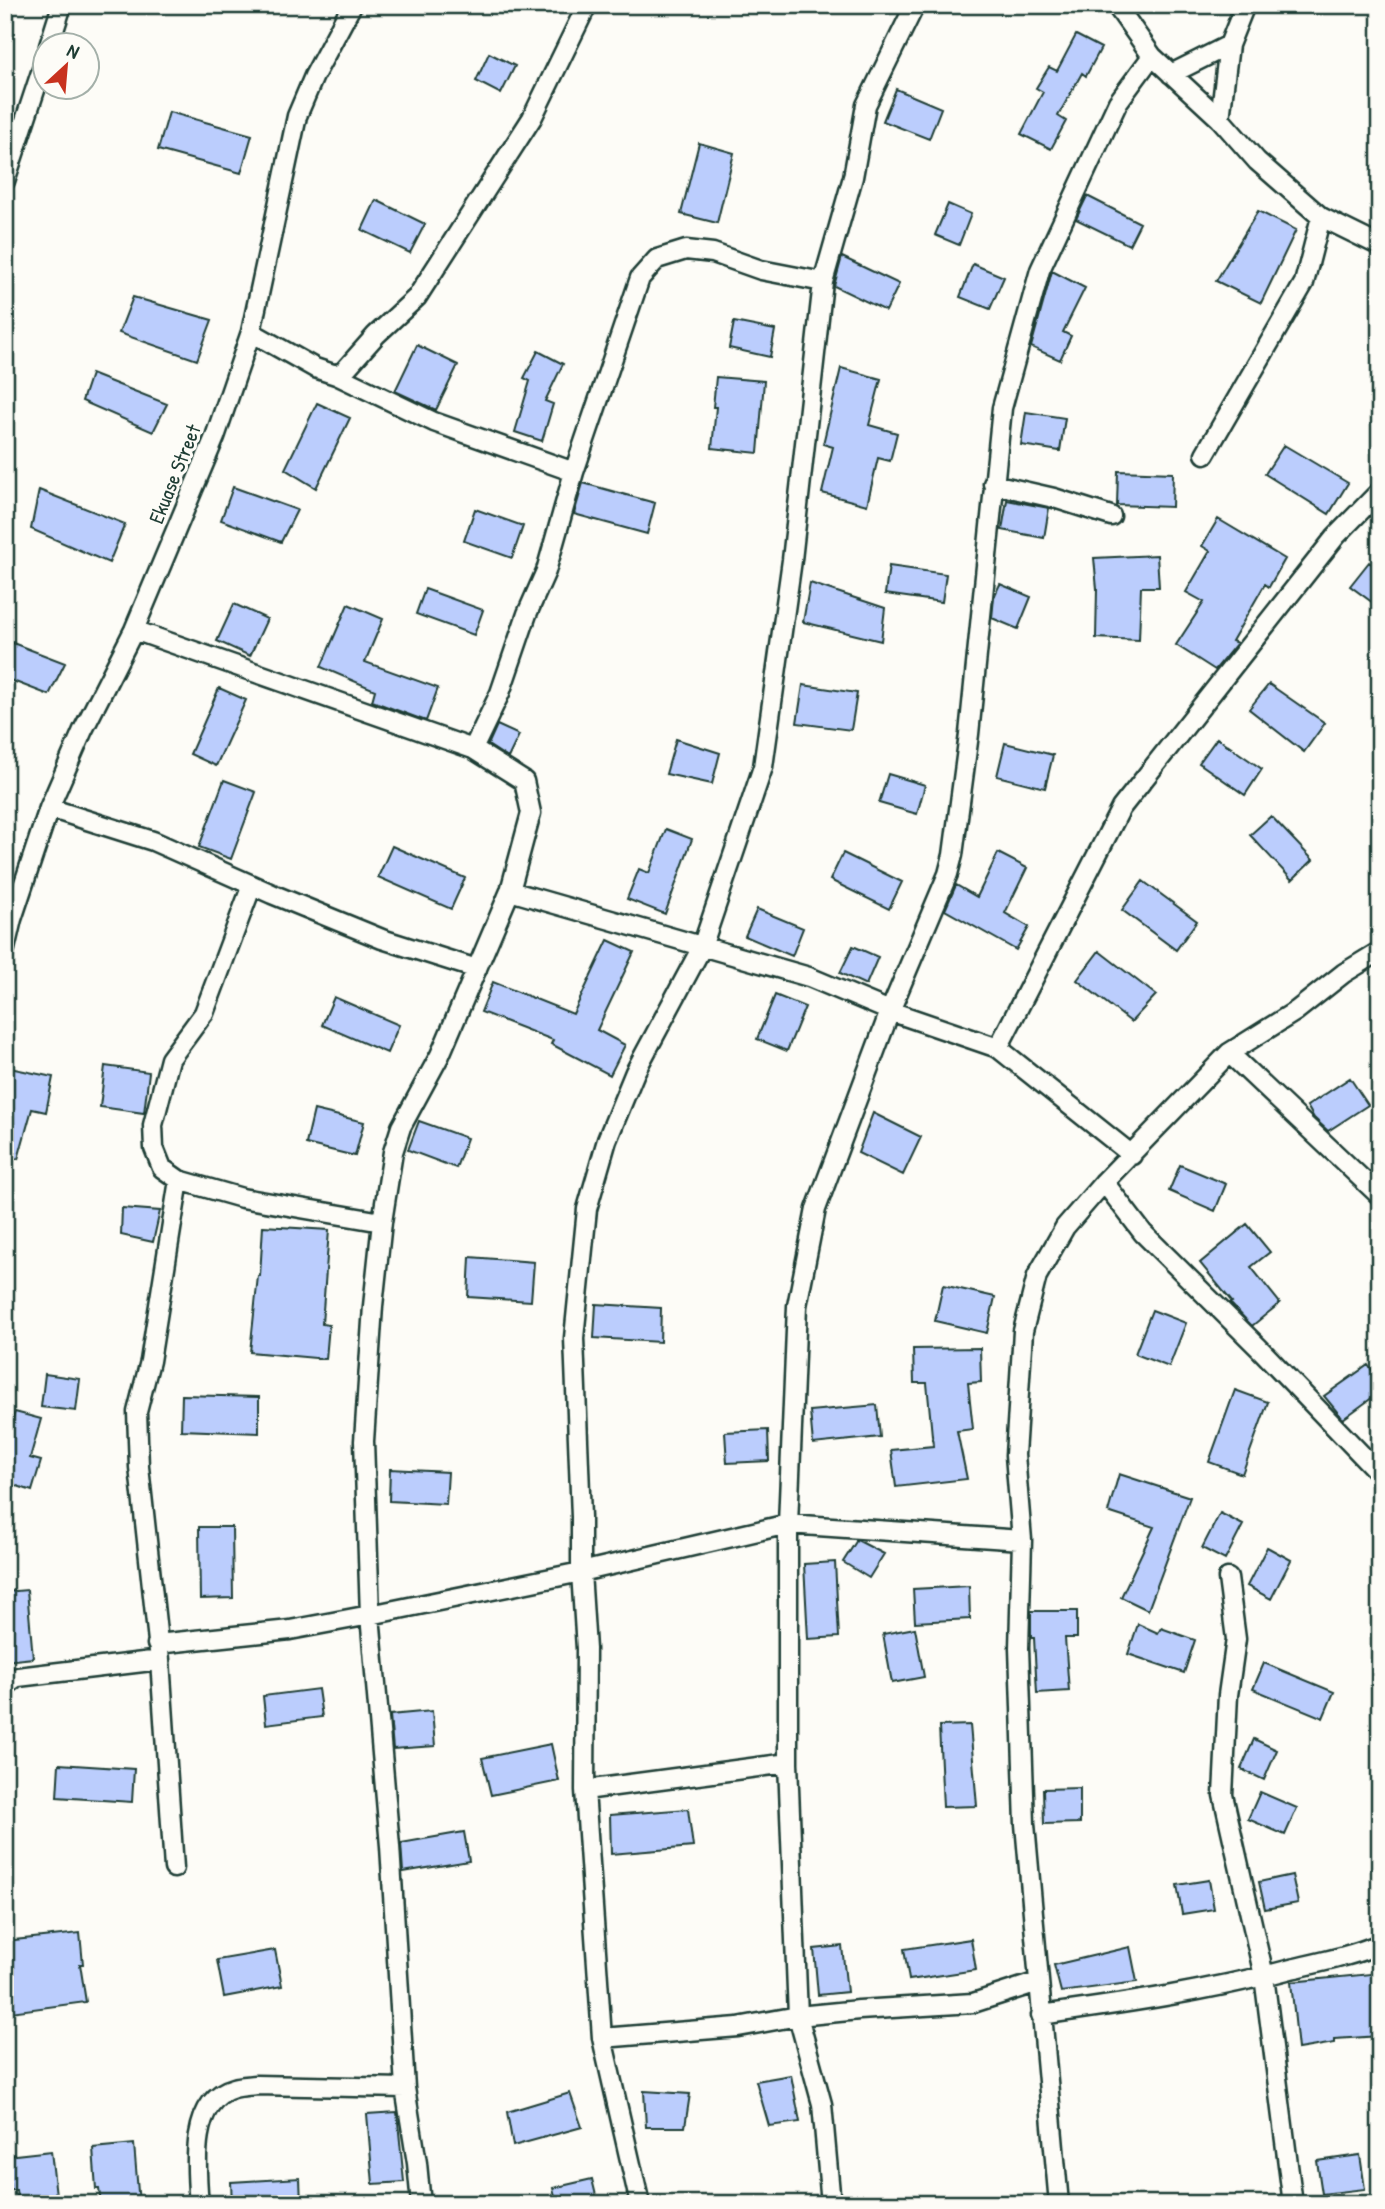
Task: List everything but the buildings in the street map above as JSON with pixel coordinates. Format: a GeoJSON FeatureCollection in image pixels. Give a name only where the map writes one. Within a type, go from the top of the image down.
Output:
{"type":"FeatureCollection","features":[{"type":"Feature","properties":{"kind":"street"},"geometry":{"type":"LineString","coordinates":[[53,32],[62,5]]}},
{"type":"Feature","properties":{"kind":"street","name":"Ekuase Street"},"geometry":{"type":"LineString","coordinates":[[5,949],[12,919],[50,808],[83,730],[134,630],[215,438],[251,332],[297,116],[314,76],[352,5]]}},
{"type":"Feature","properties":{"kind":"street"},"geometry":{"type":"LineString","coordinates":[[336,375],[344,371],[376,335],[417,297],[532,118],[587,5]]}},
{"type":"Feature","properties":{"kind":"street"},"geometry":{"type":"LineString","coordinates":[[640,2204],[602,2038],[585,1790],[586,1649],[574,1338],[587,1209],[607,1140],[635,1072],[702,947],[763,767],[792,560],[822,282],[853,177],[866,105],[915,5]]}},
{"type":"Feature","properties":{"kind":"street"},"geometry":{"type":"LineString","coordinates":[[1116,5],[1152,56],[1220,119],[1257,161],[1321,216],[1380,246]]}},
{"type":"Feature","properties":{"kind":"street"},"geometry":{"type":"LineString","coordinates":[[1220,119],[1229,46],[1245,5]]}},
{"type":"Feature","properties":{"kind":"street"},"geometry":{"type":"LineString","coordinates":[[1171,74],[1229,46]]}},
{"type":"Feature","properties":{"kind":"street"},"geometry":{"type":"LineString","coordinates":[[831,2204],[822,2104],[798,2016],[789,1763],[788,1524],[797,1306],[816,1209],[890,1011],[948,874],[953,855],[970,721],[1002,408],[1040,270],[1118,102],[1152,56]]}},
{"type":"Feature","properties":{"kind":"street"},"geometry":{"type":"LineString","coordinates":[[5,181],[32,99]]}},
{"type":"Feature","properties":{"kind":"street"},"geometry":{"type":"LineString","coordinates":[[1205,454],[1304,283],[1321,216]]}},
{"type":"Feature","properties":{"kind":"street"},"geometry":{"type":"LineString","coordinates":[[473,749],[500,693],[527,614],[546,571],[574,472],[640,278],[657,259],[686,250],[713,253],[761,270],[822,282]]}},
{"type":"Feature","properties":{"kind":"street"},"geometry":{"type":"LineString","coordinates":[[251,332],[315,368],[336,375],[434,422],[574,472]]}},
{"type":"Feature","properties":{"kind":"street"},"geometry":{"type":"LineString","coordinates":[[993,484],[1054,498],[1111,516]]}},
{"type":"Feature","properties":{"kind":"street"},"geometry":{"type":"LineString","coordinates":[[998,1048],[1121,808],[1336,536],[1380,491]]}},
{"type":"Feature","properties":{"kind":"street"},"geometry":{"type":"LineString","coordinates":[[134,630],[473,749],[524,781],[528,794],[531,813],[510,891],[440,1055],[401,1127],[393,1152],[373,1306],[364,1441],[370,1615],[390,1846],[404,2088],[421,2204]]}},
{"type":"Feature","properties":{"kind":"street"},"geometry":{"type":"LineString","coordinates":[[50,808],[153,841],[382,939],[477,969]]}},
{"type":"Feature","properties":{"kind":"street"},"geometry":{"type":"LineString","coordinates":[[252,885],[204,1013],[170,1059],[153,1125],[154,1148],[162,1168],[179,1180],[242,1198],[382,1223]]}},
{"type":"Feature","properties":{"kind":"street"},"geometry":{"type":"LineString","coordinates":[[510,891],[809,977],[890,1011],[998,1048],[1132,1156]]}},
{"type":"Feature","properties":{"kind":"street"},"geometry":{"type":"LineString","coordinates":[[1059,2204],[1025,1824],[1019,1648],[1022,1539],[1015,1455],[1023,1331],[1037,1276],[1065,1227],[1104,1182],[1229,1053],[1296,1011],[1344,973],[1380,951]]}},
{"type":"Feature","properties":{"kind":"street"},"geometry":{"type":"LineString","coordinates":[[1229,1053],[1380,1196]]}},
{"type":"Feature","properties":{"kind":"street"},"geometry":{"type":"LineString","coordinates":[[174,1868],[159,1652],[139,1467],[136,1412],[150,1361],[179,1180]]}},
{"type":"Feature","properties":{"kind":"street"},"geometry":{"type":"LineString","coordinates":[[1104,1182],[1143,1233],[1380,1474]]}},
{"type":"Feature","properties":{"kind":"street"},"geometry":{"type":"LineString","coordinates":[[5,1686],[18,1677],[370,1615],[581,1572],[788,1524],[1022,1539]]}},
{"type":"Feature","properties":{"kind":"street"},"geometry":{"type":"LineString","coordinates":[[1228,1578],[1236,1639],[1228,1695],[1223,1795],[1264,1976],[1293,2204]]}},
{"type":"Feature","properties":{"kind":"street"},"geometry":{"type":"LineString","coordinates":[[585,1790],[789,1763]]}},
{"type":"Feature","properties":{"kind":"street"},"geometry":{"type":"LineString","coordinates":[[1041,2015],[1156,1999],[1264,1976],[1380,1944]]}},
{"type":"Feature","properties":{"kind":"street"},"geometry":{"type":"LineString","coordinates":[[602,2038],[738,2027],[798,2016],[859,2010],[973,2003],[1038,1982]]}},
{"type":"Feature","properties":{"kind":"street"},"geometry":{"type":"LineString","coordinates":[[199,2204],[195,2159],[205,2113],[219,2096],[233,2088],[256,2085],[404,2088]]}}]}
